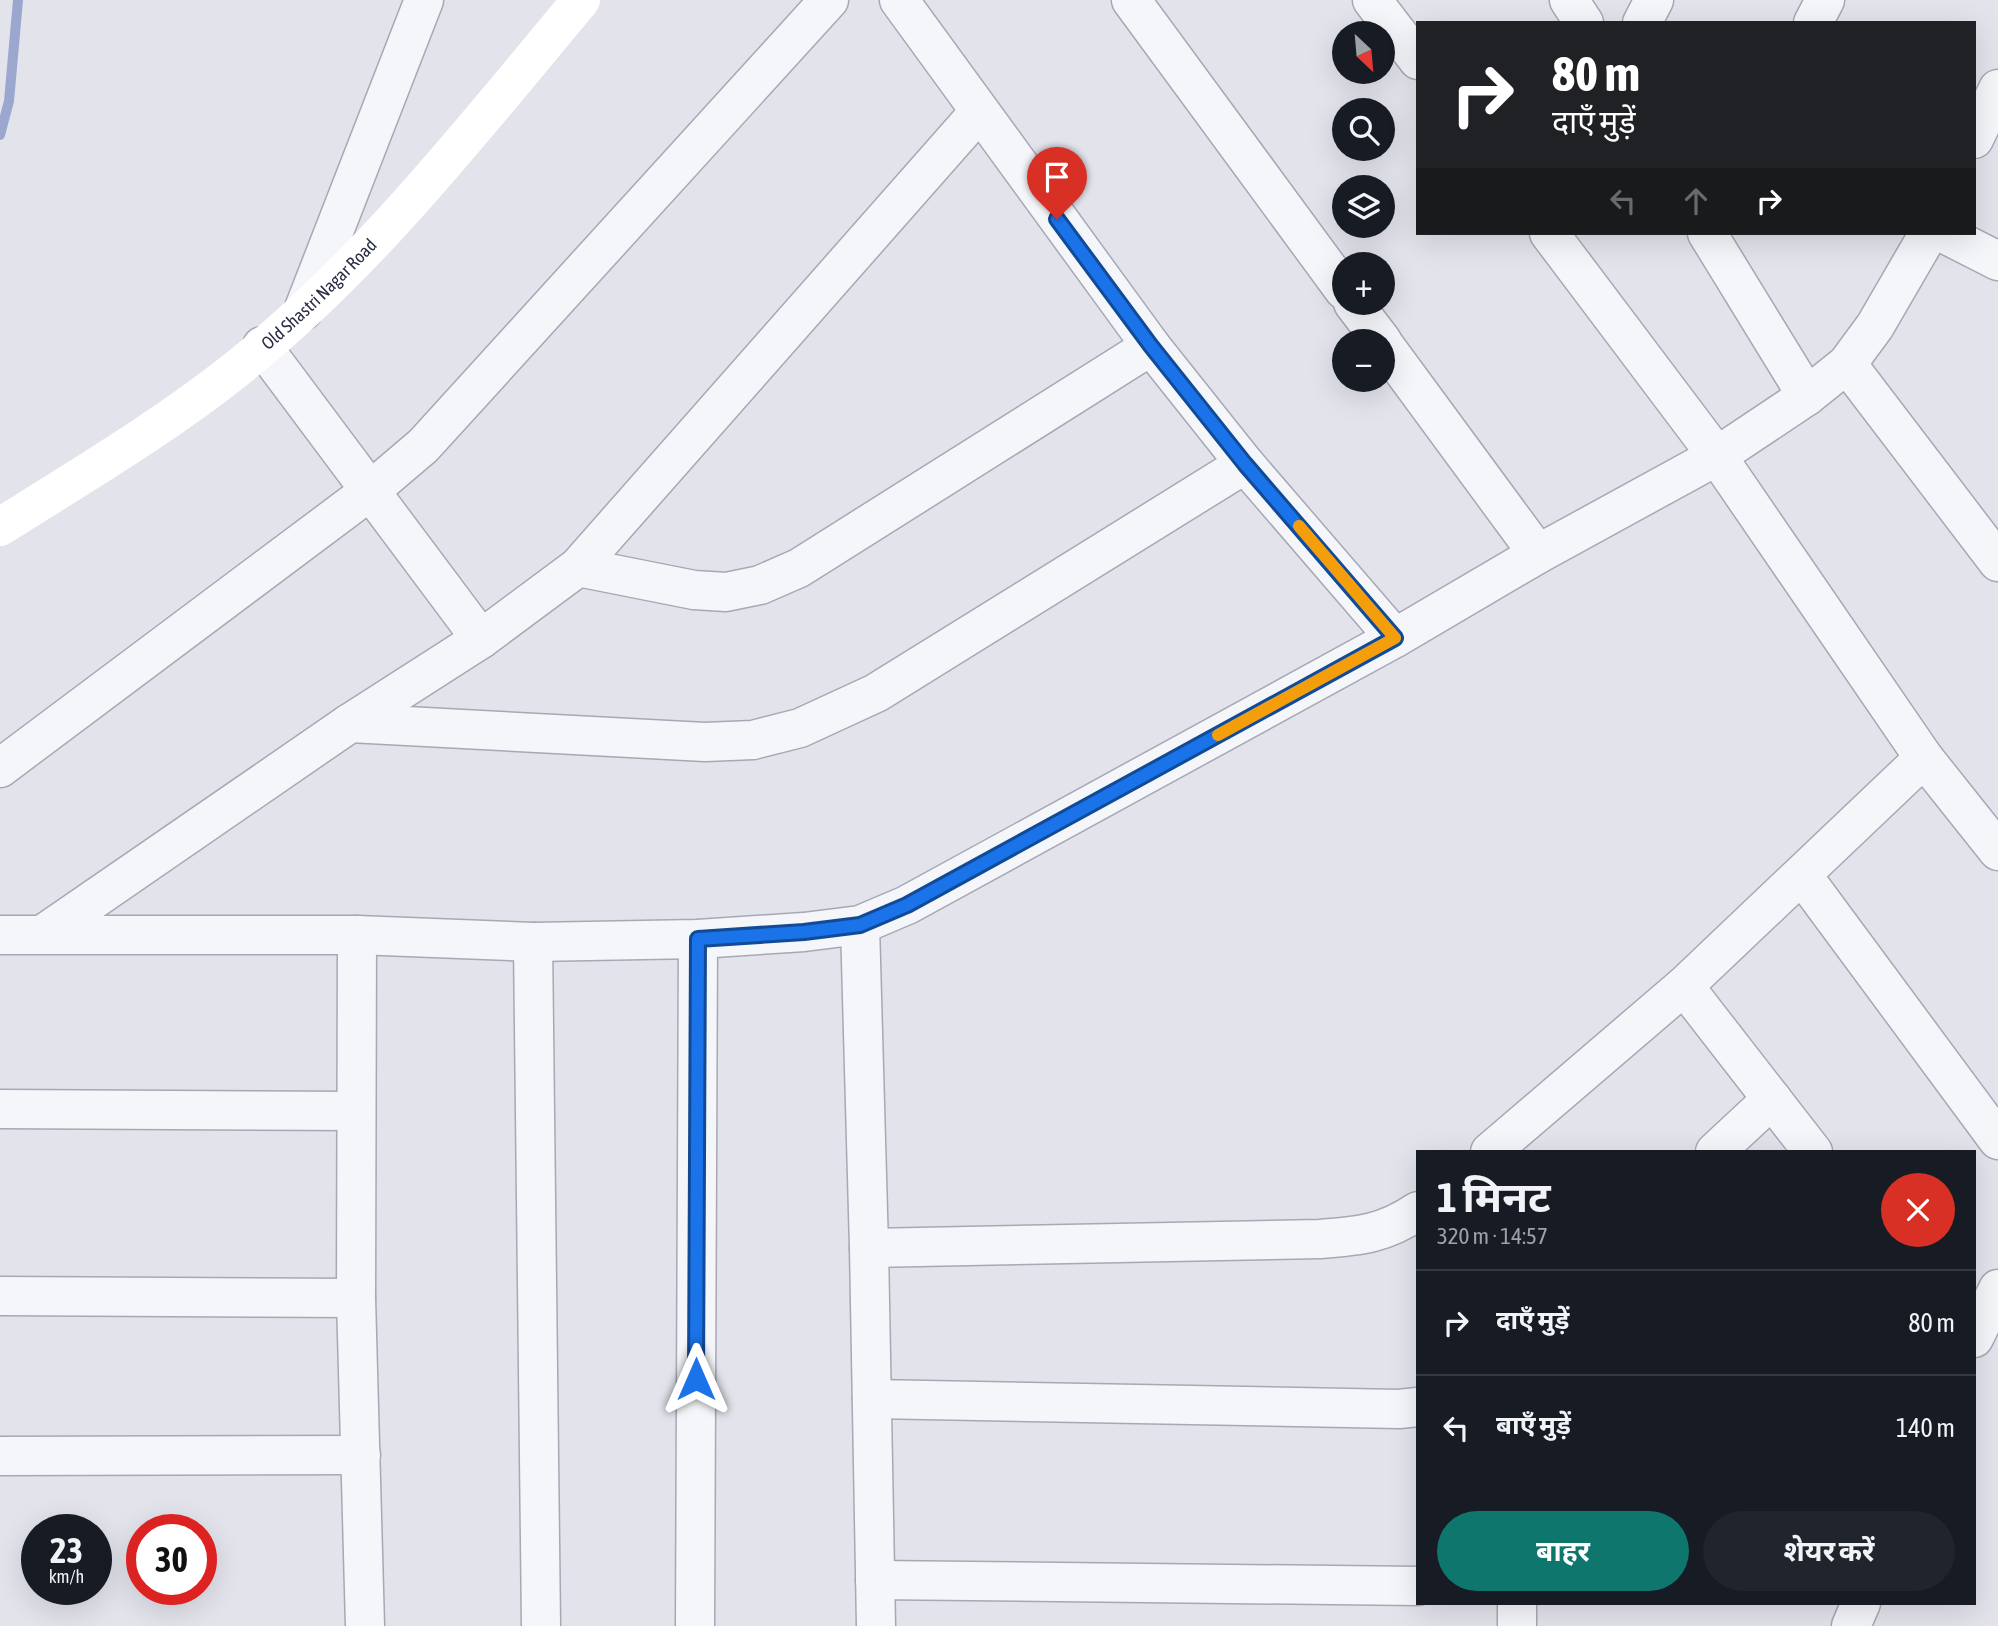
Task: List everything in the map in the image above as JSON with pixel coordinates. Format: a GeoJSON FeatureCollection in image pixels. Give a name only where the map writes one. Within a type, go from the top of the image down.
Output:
{"type":"FeatureCollection","features":[{"type":"Feature","properties":{"kind":"street"},"geometry":{"type":"LineString","coordinates":[[303,311],[424,0]]}},
{"type":"Feature","properties":{"kind":"street","name":"Old Shastri Nagar Road"},"geometry":{"type":"LineString","coordinates":[[0,527],[184,409],[303,311],[389,225],[581,0]]}},
{"type":"Feature","properties":{"kind":"street"},"geometry":{"type":"LineString","coordinates":[[0,768],[370,491],[423,446],[829,0]]}},
{"type":"Feature","properties":{"kind":"street"},"geometry":{"type":"LineString","coordinates":[[899,0],[1151,346],[1245,464],[1395,638]]}},
{"type":"Feature","properties":{"kind":"street"},"geometry":{"type":"LineString","coordinates":[[1131,0],[1332,274]]}},
{"type":"Feature","properties":{"kind":"street"},"geometry":{"type":"LineString","coordinates":[[1372,0],[1416,57]]}},
{"type":"Feature","properties":{"kind":"street"},"geometry":{"type":"LineString","coordinates":[[1569,0],[1583,21]]}},
{"type":"Feature","properties":{"kind":"street"},"geometry":{"type":"LineString","coordinates":[[1643,21],[1654,0]]}},
{"type":"Feature","properties":{"kind":"street"},"geometry":{"type":"LineString","coordinates":[[1814,21],[1825,0]]}},
{"type":"Feature","properties":{"kind":"street"},"geometry":{"type":"LineString","coordinates":[[1976,135],[1998,89]]}},
{"type":"Feature","properties":{"kind":"street"},"geometry":{"type":"LineString","coordinates":[[45,933],[350,723],[481,639],[578,567],[979,112]]}},
{"type":"Feature","properties":{"kind":"street"},"geometry":{"type":"LineString","coordinates":[[1551,235],[1717,456],[1924,758],[1998,851]]}},
{"type":"Feature","properties":{"kind":"street"},"geometry":{"type":"LineString","coordinates":[[1709,235],[1807,396]]}},
{"type":"Feature","properties":{"kind":"street"},"geometry":{"type":"LineString","coordinates":[[0,935],[357,935],[533,942],[698,939],[804,932],[860,925],[907,905],[1395,638],[1538,554],[1717,456],[1807,396],[1847,364],[1875,326],[1928,235]]}},
{"type":"Feature","properties":{"kind":"street"},"geometry":{"type":"LineString","coordinates":[[1947,235],[1998,261]]}},
{"type":"Feature","properties":{"kind":"street"},"geometry":{"type":"LineString","coordinates":[[262,346],[481,639]]}},
{"type":"Feature","properties":{"kind":"street"},"geometry":{"type":"LineString","coordinates":[[578,567],[694,590],[726,592],[760,585],[799,568],[1151,346]]}},
{"type":"Feature","properties":{"kind":"street"},"geometry":{"type":"LineString","coordinates":[[1395,360],[1538,554]]}},
{"type":"Feature","properties":{"kind":"street"},"geometry":{"type":"LineString","coordinates":[[1847,364],[1998,562]]}},
{"type":"Feature","properties":{"kind":"street"},"geometry":{"type":"LineString","coordinates":[[350,723],[705,742],[753,740],[800,728],[876,693],[1245,464]]}},
{"type":"Feature","properties":{"kind":"street"},"geometry":{"type":"LineString","coordinates":[[1492,1150],[1684,986],[1924,758]]}},
{"type":"Feature","properties":{"kind":"street"},"geometry":{"type":"LineString","coordinates":[[1802,875],[1998,1140]]}},
{"type":"Feature","properties":{"kind":"street"},"geometry":{"type":"LineString","coordinates":[[860,925],[876,1626]]}},
{"type":"Feature","properties":{"kind":"street"},"geometry":{"type":"LineString","coordinates":[[357,935],[356,1298],[365,1626]]}},
{"type":"Feature","properties":{"kind":"street"},"geometry":{"type":"LineString","coordinates":[[695,1626],[698,939]]}},
{"type":"Feature","properties":{"kind":"street"},"geometry":{"type":"LineString","coordinates":[[533,942],[541,1626]]}},
{"type":"Feature","properties":{"kind":"street"},"geometry":{"type":"LineString","coordinates":[[1684,986],[1811,1150]]}},
{"type":"Feature","properties":{"kind":"street"},"geometry":{"type":"LineString","coordinates":[[1717,1150],[1772,1099]]}},
{"type":"Feature","properties":{"kind":"street"},"geometry":{"type":"LineString","coordinates":[[0,1109],[355,1111]]}},
{"type":"Feature","properties":{"kind":"street"},"geometry":{"type":"LineString","coordinates":[[869,1248],[1334,1238],[1362,1236],[1399,1223],[1416,1211]]}},
{"type":"Feature","properties":{"kind":"street"},"geometry":{"type":"LineString","coordinates":[[1976,1334],[1998,1289]]}},
{"type":"Feature","properties":{"kind":"street"},"geometry":{"type":"LineString","coordinates":[[0,1296],[356,1298]]}},
{"type":"Feature","properties":{"kind":"street"},"geometry":{"type":"LineString","coordinates":[[872,1399],[1385,1409],[1416,1407]]}},
{"type":"Feature","properties":{"kind":"street"},"geometry":{"type":"LineString","coordinates":[[0,1456],[360,1455]]}},
{"type":"Feature","properties":{"kind":"street"},"geometry":{"type":"LineString","coordinates":[[875,1580],[1416,1586]]}},
{"type":"Feature","properties":{"kind":"street"},"geometry":{"type":"LineString","coordinates":[[1517,1605],[1517,1626]]}},
{"type":"Feature","properties":{"kind":"street"},"geometry":{"type":"LineString","coordinates":[[1851,1626],[1860,1605]]}},
{"type":"Feature","properties":{"kind":"waterway"},"geometry":{"type":"LineString","coordinates":[[0,135],[9,101],[18,0]]}},
{"type":"Feature","properties":{"kind":"slow traffic"},"geometry":{"type":"LineString","coordinates":[[1218,735],[1395,638],[1299,526]]}},
{"type":"Feature","properties":{"kind":"route"},"geometry":{"type":"LineString","coordinates":[[696,1379],[698,939],[804,932],[860,925],[907,905],[1395,638],[1245,464],[1151,346],[1057,219]]}}]}
